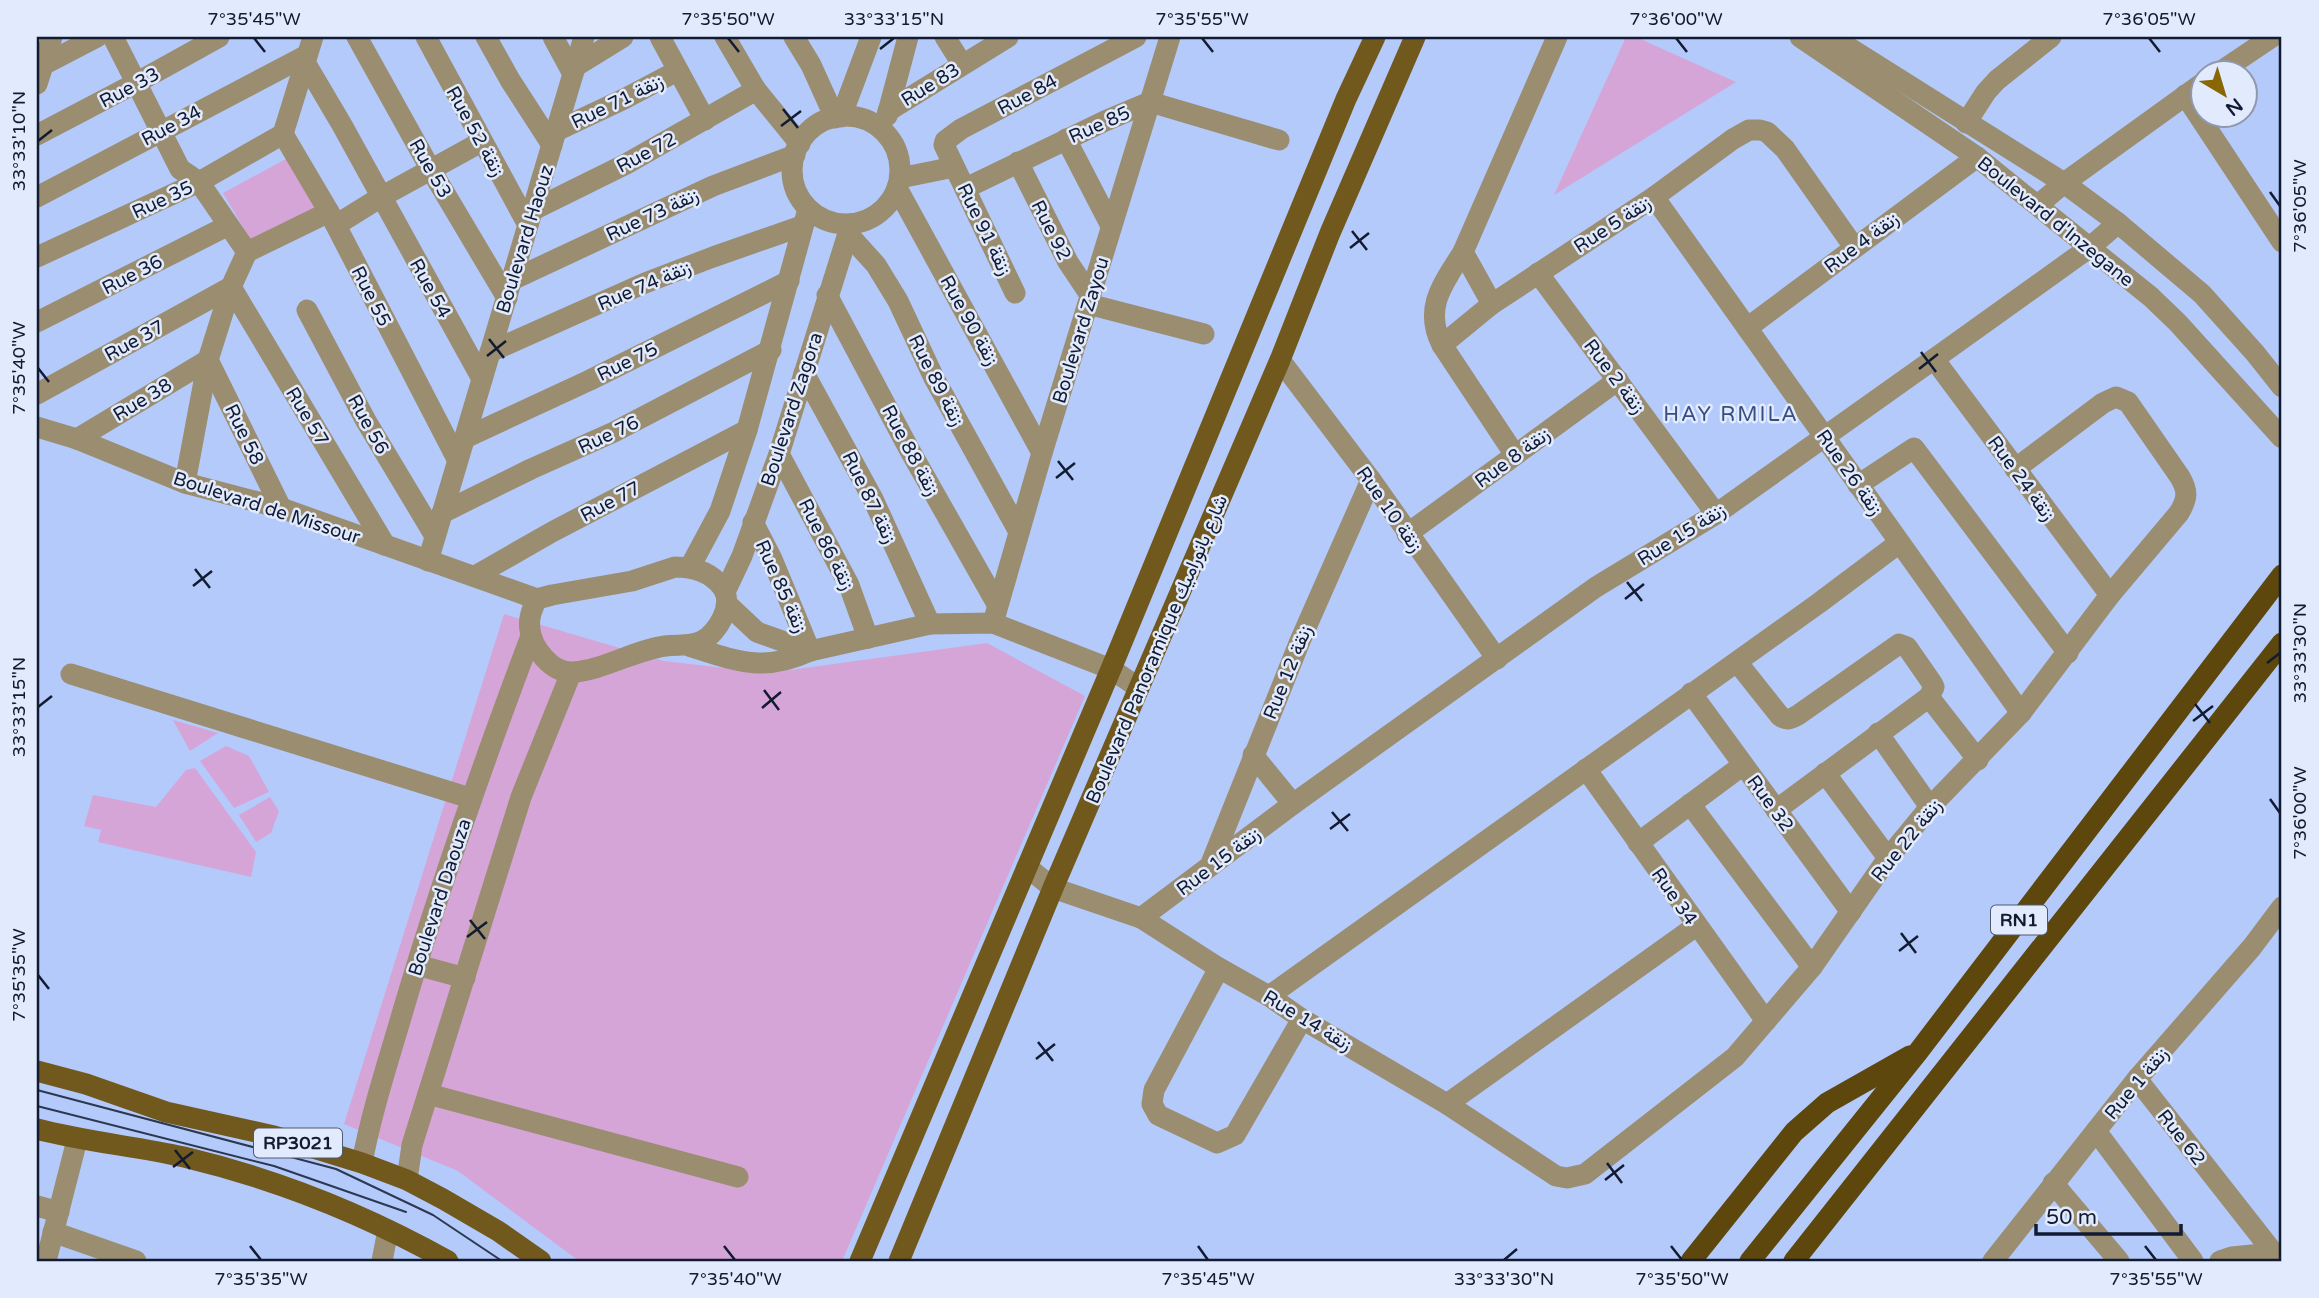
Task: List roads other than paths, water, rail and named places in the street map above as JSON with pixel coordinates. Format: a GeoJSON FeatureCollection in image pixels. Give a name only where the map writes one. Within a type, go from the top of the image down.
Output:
{"type":"FeatureCollection","features":[{"type":"Feature","properties":{"kind":"highway","name":"RN1"},"geometry":{"type":"LineString","coordinates":[[1750,1261],[1918,1052],[2282,575]]}},
{"type":"Feature","properties":{"kind":"highway","name":"RN1"},"geometry":{"type":"LineString","coordinates":[[1794,1261],[2282,643]]}},
{"type":"Feature","properties":{"kind":"highway"},"geometry":{"type":"LineString","coordinates":[[1690,1261],[1794,1132],[1827,1103],[1918,1052]]}},
{"type":"Feature","properties":{"kind":"highway"},"geometry":{"type":"LineString","coordinates":[[1811,1261],[1935,1083]]}},
{"type":"Feature","properties":{"kind":"main road","name":"Boulevard Panoramique شارع بانوراميك"},"geometry":{"type":"LineString","coordinates":[[860,1261],[1111,669],[1341,112],[1375,37]]}},
{"type":"Feature","properties":{"kind":"main road","name":"Boulevard Panoramique شارع بانوراميك"},"geometry":{"type":"LineString","coordinates":[[899,1261],[1415,37]]}},
{"type":"Feature","properties":{"kind":"main road","name":"RP3021"},"geometry":{"type":"LineString","coordinates":[[37,1071],[86,1084],[166,1112],[274,1136],[362,1163],[407,1180],[498,1231],[541,1261]]}},
{"type":"Feature","properties":{"kind":"main road","name":"RP3021"},"geometry":{"type":"LineString","coordinates":[[37,1129],[77,1140],[136,1148],[223,1167],[287,1188],[388,1230],[449,1261]]}},
{"type":"Feature","properties":{"kind":"street"},"geometry":{"type":"LineString","coordinates":[[40,74],[52,37]]}},
{"type":"Feature","properties":{"kind":"street"},"geometry":{"type":"LineString","coordinates":[[40,74],[97,37]]}},
{"type":"Feature","properties":{"kind":"street"},"geometry":{"type":"LineString","coordinates":[[113,37],[180,169],[199,182],[247,252]]}},
{"type":"Feature","properties":{"kind":"street","name":"Rue 33"},"geometry":{"type":"LineString","coordinates":[[37,135],[219,37]]}},
{"type":"Feature","properties":{"kind":"street","name":"Rue 53"},"geometry":{"type":"LineString","coordinates":[[357,37],[431,170],[510,290]]}},
{"type":"Feature","properties":{"kind":"street","name":"Rue 52 زنقة"},"geometry":{"type":"LineString","coordinates":[[426,37],[481,142],[531,217]]}},
{"type":"Feature","properties":{"kind":"street"},"geometry":{"type":"LineString","coordinates":[[486,37],[510,80],[554,138]]}},
{"type":"Feature","properties":{"kind":"street"},"geometry":{"type":"LineString","coordinates":[[553,37],[574,70],[623,37]]}},
{"type":"Feature","properties":{"kind":"street","name":"Boulevard Haouz"},"geometry":{"type":"LineString","coordinates":[[428,561],[584,37]]}},
{"type":"Feature","properties":{"kind":"street"},"geometry":{"type":"LineString","coordinates":[[660,37],[705,120]]}},
{"type":"Feature","properties":{"kind":"street"},"geometry":{"type":"LineString","coordinates":[[725,37],[756,90],[797,149]]}},
{"type":"Feature","properties":{"kind":"street"},"geometry":{"type":"LineString","coordinates":[[794,37],[838,117]]}},
{"type":"Feature","properties":{"kind":"street"},"geometry":{"type":"LineString","coordinates":[[838,117],[871,37]]}},
{"type":"Feature","properties":{"kind":"street"},"geometry":{"type":"LineString","coordinates":[[886,121],[838,117],[821,123],[809,132],[797,149],[792,169],[805,218],[828,221],[849,229],[884,209],[899,183],[899,158],[886,121],[908,37]]}},
{"type":"Feature","properties":{"kind":"street"},"geometry":{"type":"LineString","coordinates":[[945,37],[961,64]]}},
{"type":"Feature","properties":{"kind":"street","name":"Rue 83"},"geometry":{"type":"LineString","coordinates":[[886,121],[961,64],[1009,37]]}},
{"type":"Feature","properties":{"kind":"street","name":"Rue 84"},"geometry":{"type":"LineString","coordinates":[[954,167],[944,145],[951,136],[1136,37]]}},
{"type":"Feature","properties":{"kind":"street","name":"Boulevard Zayou"},"geometry":{"type":"LineString","coordinates":[[995,613],[1170,37]]}},
{"type":"Feature","properties":{"kind":"street"},"geometry":{"type":"LineString","coordinates":[[1515,455],[1442,345],[1433,320],[1444,282],[1463,253],[1557,37]]}},
{"type":"Feature","properties":{"kind":"street","name":"Boulevard d'Inzegane"},"geometry":{"type":"LineString","coordinates":[[1800,37],[1977,157],[2151,297],[2282,438]]}},
{"type":"Feature","properties":{"kind":"street","name":"Boulevard d'Inzegane"},"geometry":{"type":"LineString","coordinates":[[1832,37],[2064,183],[2118,223],[2202,294],[2282,387]]}},
{"type":"Feature","properties":{"kind":"street"},"geometry":{"type":"LineString","coordinates":[[1966,123],[1997,80],[2051,37]]}},
{"type":"Feature","properties":{"kind":"street"},"geometry":{"type":"LineString","coordinates":[[2238,60],[2272,37]]}},
{"type":"Feature","properties":{"kind":"street"},"geometry":{"type":"LineString","coordinates":[[309,52],[342,125],[381,197]]}},
{"type":"Feature","properties":{"kind":"street"},"geometry":{"type":"LineString","coordinates":[[283,135],[309,52]]}},
{"type":"Feature","properties":{"kind":"street","name":"Rue 34"},"geometry":{"type":"LineString","coordinates":[[37,197],[309,52]]}},
{"type":"Feature","properties":{"kind":"street","name":"Rue 71 زنقة"},"geometry":{"type":"LineString","coordinates":[[554,138],[677,71]]}},
{"type":"Feature","properties":{"kind":"street","name":"Rue 72"},"geometry":{"type":"LineString","coordinates":[[531,217],[756,90]]}},
{"type":"Feature","properties":{"kind":"street"},"geometry":{"type":"LineString","coordinates":[[2038,205],[2190,91]]}},
{"type":"Feature","properties":{"kind":"street"},"geometry":{"type":"LineString","coordinates":[[2185,95],[2282,242]]}},
{"type":"Feature","properties":{"kind":"street","name":"Rue 85"},"geometry":{"type":"LineString","coordinates":[[966,187],[1150,102],[1279,140]]}},
{"type":"Feature","properties":{"kind":"street","name":"Rue 5 زنقة"},"geometry":{"type":"LineString","coordinates":[[1442,345],[1492,304],[1654,197],[1749,130],[1767,132],[1784,149],[1854,247]]}},
{"type":"Feature","properties":{"kind":"street","name":"Rue 35"},"geometry":{"type":"LineString","coordinates":[[37,257],[199,182],[283,135]]}},
{"type":"Feature","properties":{"kind":"street","name":"Rue 55"},"geometry":{"type":"LineString","coordinates":[[283,135],[332,219],[457,459]]}},
{"type":"Feature","properties":{"kind":"street"},"geometry":{"type":"LineString","coordinates":[[1066,139],[1111,226]]}},
{"type":"Feature","properties":{"kind":"street"},"geometry":{"type":"LineString","coordinates":[[185,482],[208,360],[231,287],[247,252],[381,197],[481,142]]}},
{"type":"Feature","properties":{"kind":"street","name":"Rue 73 زنقة"},"geometry":{"type":"LineString","coordinates":[[510,290],[713,186],[797,149]]}},
{"type":"Feature","properties":{"kind":"street","name":"Rue 4 زنقة"},"geometry":{"type":"LineString","coordinates":[[1747,328],[1977,157]]}},
{"type":"Feature","properties":{"kind":"street","name":"Rue 92"},"geometry":{"type":"LineString","coordinates":[[1018,162],[1089,299]]}},
{"type":"Feature","properties":{"kind":"street"},"geometry":{"type":"LineString","coordinates":[[899,183],[954,167]]}},
{"type":"Feature","properties":{"kind":"street","name":"Rue 91 زنقة"},"geometry":{"type":"LineString","coordinates":[[954,167],[1016,293]]}},
{"type":"Feature","properties":{"kind":"street","name":"Rue 90 زنقة"},"geometry":{"type":"LineString","coordinates":[[899,183],[1042,453]]}},
{"type":"Feature","properties":{"kind":"street","name":"Rue 54"},"geometry":{"type":"LineString","coordinates":[[381,197],[482,379]]}},
{"type":"Feature","properties":{"kind":"street","name":"Rue 26 زنقة"},"geometry":{"type":"LineString","coordinates":[[1654,197],[2021,713]]}},
{"type":"Feature","properties":{"kind":"street","name":"Boulevard Zagora"},"geometry":{"type":"LineString","coordinates":[[690,567],[720,511],[747,430],[805,218]]}},
{"type":"Feature","properties":{"kind":"street","name":"Rue 74 زنقة"},"geometry":{"type":"LineString","coordinates":[[490,352],[805,218]]}},
{"type":"Feature","properties":{"kind":"street","name":"Rue 15 زنقة"},"geometry":{"type":"LineString","coordinates":[[1141,918],[1293,804],[1596,587],[1716,514],[2089,248],[2118,223]]}},
{"type":"Feature","properties":{"kind":"street","name":"Rue 36"},"geometry":{"type":"LineString","coordinates":[[37,323],[227,226]]}},
{"type":"Feature","properties":{"kind":"street","name":"Boulevard Zagora"},"geometry":{"type":"LineString","coordinates":[[726,598],[779,454],[849,229]]}},
{"type":"Feature","properties":{"kind":"street","name":"Rue 89 زنقة"},"geometry":{"type":"LineString","coordinates":[[849,229],[898,301],[934,378],[1019,532]]}},
{"type":"Feature","properties":{"kind":"street"},"geometry":{"type":"LineString","coordinates":[[1463,253],[1492,304]]}},
{"type":"Feature","properties":{"kind":"street","name":"Rue 2 زنقة"},"geometry":{"type":"LineString","coordinates":[[1538,273],[1716,514]]}},
{"type":"Feature","properties":{"kind":"street","name":"Rue 75"},"geometry":{"type":"LineString","coordinates":[[465,439],[789,281]]}},
{"type":"Feature","properties":{"kind":"street","name":"Rue 37"},"geometry":{"type":"LineString","coordinates":[[37,394],[231,287]]}},
{"type":"Feature","properties":{"kind":"street","name":"Rue 57"},"geometry":{"type":"LineString","coordinates":[[231,287],[385,545]]}},
{"type":"Feature","properties":{"kind":"street","name":"Rue 88 زنقة"},"geometry":{"type":"LineString","coordinates":[[827,295],[995,613]]}},
{"type":"Feature","properties":{"kind":"street"},"geometry":{"type":"LineString","coordinates":[[1089,299],[1203,334]]}},
{"type":"Feature","properties":{"kind":"street","name":"Rue 56"},"geometry":{"type":"LineString","coordinates":[[307,310],[366,422],[435,536]]}},
{"type":"Feature","properties":{"kind":"street","name":"Rue 76"},"geometry":{"type":"LineString","coordinates":[[442,513],[614,432],[771,350]]}},
{"type":"Feature","properties":{"kind":"street","name":"Rue 24 زنقة"},"geometry":{"type":"LineString","coordinates":[[1934,359],[2110,595]]}},
{"type":"Feature","properties":{"kind":"street","name":"Rue 38"},"geometry":{"type":"LineString","coordinates":[[77,439],[208,360]]}},
{"type":"Feature","properties":{"kind":"street","name":"Rue 58"},"geometry":{"type":"LineString","coordinates":[[208,360],[281,508]]}},
{"type":"Feature","properties":{"kind":"street","name":"Rue 10 زنقة"},"geometry":{"type":"LineString","coordinates":[[1280,360],[1371,480],[1497,659]]}},
{"type":"Feature","properties":{"kind":"street","name":"Rue 87 زنقة"},"geometry":{"type":"LineString","coordinates":[[804,373],[873,499],[930,624]]}},
{"type":"Feature","properties":{"kind":"street","name":"Rue 8 زنقة"},"geometry":{"type":"LineString","coordinates":[[1407,534],[1618,380]]}},
{"type":"Feature","properties":{"kind":"street","name":"Rue 22 زنقة"},"geometry":{"type":"LineString","coordinates":[[1586,1174],[1735,1057],[1812,967],[1888,858],[1930,807],[2021,713],[2110,595],[2179,513],[2186,501],[2187,494],[2180,477],[2123,398],[2112,399],[2015,469]]}},
{"type":"Feature","properties":{"kind":"street","name":"Boulevard de Missour"},"geometry":{"type":"LineString","coordinates":[[37,428],[77,439],[185,482],[281,508],[537,599]]}},
{"type":"Feature","properties":{"kind":"street","name":"Rue 77"},"geometry":{"type":"LineString","coordinates":[[475,576],[552,532],[747,430]]}},
{"type":"Feature","properties":{"kind":"street"},"geometry":{"type":"LineString","coordinates":[[1858,485],[1914,448],[2068,653]]}},
{"type":"Feature","properties":{"kind":"street","name":"Rue 86 زنقة"},"geometry":{"type":"LineString","coordinates":[[779,454],[849,585],[868,638]]}},
{"type":"Feature","properties":{"kind":"street","name":"Rue 12 زنقة"},"geometry":{"type":"LineString","coordinates":[[1210,866],[1300,641],[1371,480]]}},
{"type":"Feature","properties":{"kind":"street","name":"Rue 85 زنقة"},"geometry":{"type":"LineString","coordinates":[[753,522],[772,559],[810,651]]}},
{"type":"Feature","properties":{"kind":"street"},"geometry":{"type":"LineString","coordinates":[[1269,996],[1899,543]]}},
{"type":"Feature","properties":{"kind":"street"},"geometry":{"type":"LineString","coordinates":[[810,651],[757,632],[710,576],[690,567],[675,567],[632,581],[552,594],[537,599],[531,610],[531,636],[540,653],[552,665],[571,673],[665,646],[690,646],[733,660],[771,664],[810,651],[930,624],[995,613],[1111,669],[1139,688]]}},
{"type":"Feature","properties":{"kind":"street"},"geometry":{"type":"LineString","coordinates":[[690,646],[712,633],[720,622],[726,598]]}},
{"type":"Feature","properties":{"kind":"street","name":"Boulevard Daouza"},"geometry":{"type":"LineString","coordinates":[[362,1163],[369,1129],[417,965],[470,798],[531,636]]}},
{"type":"Feature","properties":{"kind":"street"},"geometry":{"type":"LineString","coordinates":[[1737,662],[1785,719],[1798,715],[1899,644],[1907,647],[1934,687],[1929,697],[1776,810]]}},
{"type":"Feature","properties":{"kind":"street"},"geometry":{"type":"LineString","coordinates":[[407,1180],[412,1145],[521,797],[571,673]]}},
{"type":"Feature","properties":{"kind":"street"},"geometry":{"type":"LineString","coordinates":[[71,674],[470,798]]}},
{"type":"Feature","properties":{"kind":"street","name":"Rue 32"},"geometry":{"type":"LineString","coordinates":[[1691,693],[1852,912]]}},
{"type":"Feature","properties":{"kind":"street"},"geometry":{"type":"LineString","coordinates":[[1929,697],[1978,760]]}},
{"type":"Feature","properties":{"kind":"street"},"geometry":{"type":"LineString","coordinates":[[1878,733],[1930,807]]}},
{"type":"Feature","properties":{"kind":"street"},"geometry":{"type":"LineString","coordinates":[[1253,755],[1293,804]]}},
{"type":"Feature","properties":{"kind":"street"},"geometry":{"type":"LineString","coordinates":[[1638,844],[1744,765]]}},
{"type":"Feature","properties":{"kind":"street","name":"Rue 34"},"geometry":{"type":"LineString","coordinates":[[1586,769],[1766,1021]]}},
{"type":"Feature","properties":{"kind":"street"},"geometry":{"type":"LineString","coordinates":[[1825,773],[1888,858]]}},
{"type":"Feature","properties":{"kind":"street"},"geometry":{"type":"LineString","coordinates":[[1690,804],[1812,967]]}},
{"type":"Feature","properties":{"kind":"street","name":"Rue 14 زنقة"},"geometry":{"type":"LineString","coordinates":[[1027,867],[1054,888],[1141,918],[1302,1019],[1447,1104],[1556,1176],[1567,1178],[1586,1174]]}},
{"type":"Feature","properties":{"kind":"street","name":"Rue 1 زنقة"},"geometry":{"type":"LineString","coordinates":[[1993,1261],[2137,1079],[2252,947],[2282,907]]}},
{"type":"Feature","properties":{"kind":"street"},"geometry":{"type":"LineString","coordinates":[[1447,1104],[1696,926]]}},
{"type":"Feature","properties":{"kind":"street"},"geometry":{"type":"LineString","coordinates":[[417,965],[465,978]]}},
{"type":"Feature","properties":{"kind":"street"},"geometry":{"type":"LineString","coordinates":[[1219,968],[1154,1090],[1152,1104],[1157,1115],[1217,1143],[1235,1135],[1302,1019]]}},
{"type":"Feature","properties":{"kind":"street","name":"Rue 62"},"geometry":{"type":"LineString","coordinates":[[2137,1079],[2276,1257]]}},
{"type":"Feature","properties":{"kind":"street"},"geometry":{"type":"LineString","coordinates":[[428,1094],[738,1177]]}},
{"type":"Feature","properties":{"kind":"street"},"geometry":{"type":"LineString","coordinates":[[2096,1131],[2193,1261]]}},
{"type":"Feature","properties":{"kind":"street"},"geometry":{"type":"LineString","coordinates":[[46,1261],[77,1140]]}},
{"type":"Feature","properties":{"kind":"street"},"geometry":{"type":"LineString","coordinates":[[2053,1182],[2114,1259]]}},
{"type":"Feature","properties":{"kind":"street"},"geometry":{"type":"LineString","coordinates":[[37,1206],[56,1222],[136,1261]]}},
{"type":"Feature","properties":{"kind":"street"},"geometry":{"type":"LineString","coordinates":[[382,1261],[388,1230]]}},
{"type":"Feature","properties":{"kind":"street"},"geometry":{"type":"LineString","coordinates":[[2220,1261],[2232,1257],[2276,1257]]}},
{"type":"Feature","properties":{"kind":"tram line"},"geometry":{"type":"LineString","coordinates":[[37,1090],[336,1169],[433,1215],[502,1261]]}},
{"type":"Feature","properties":{"kind":"tram line"},"geometry":{"type":"LineString","coordinates":[[37,1106],[274,1166],[406,1212]]}},
{"type":"Feature","properties":{"kind":"district","name":"HAY RMILA"},"geometry":{"type":"Point","coordinates":[1731,414]}}]}
